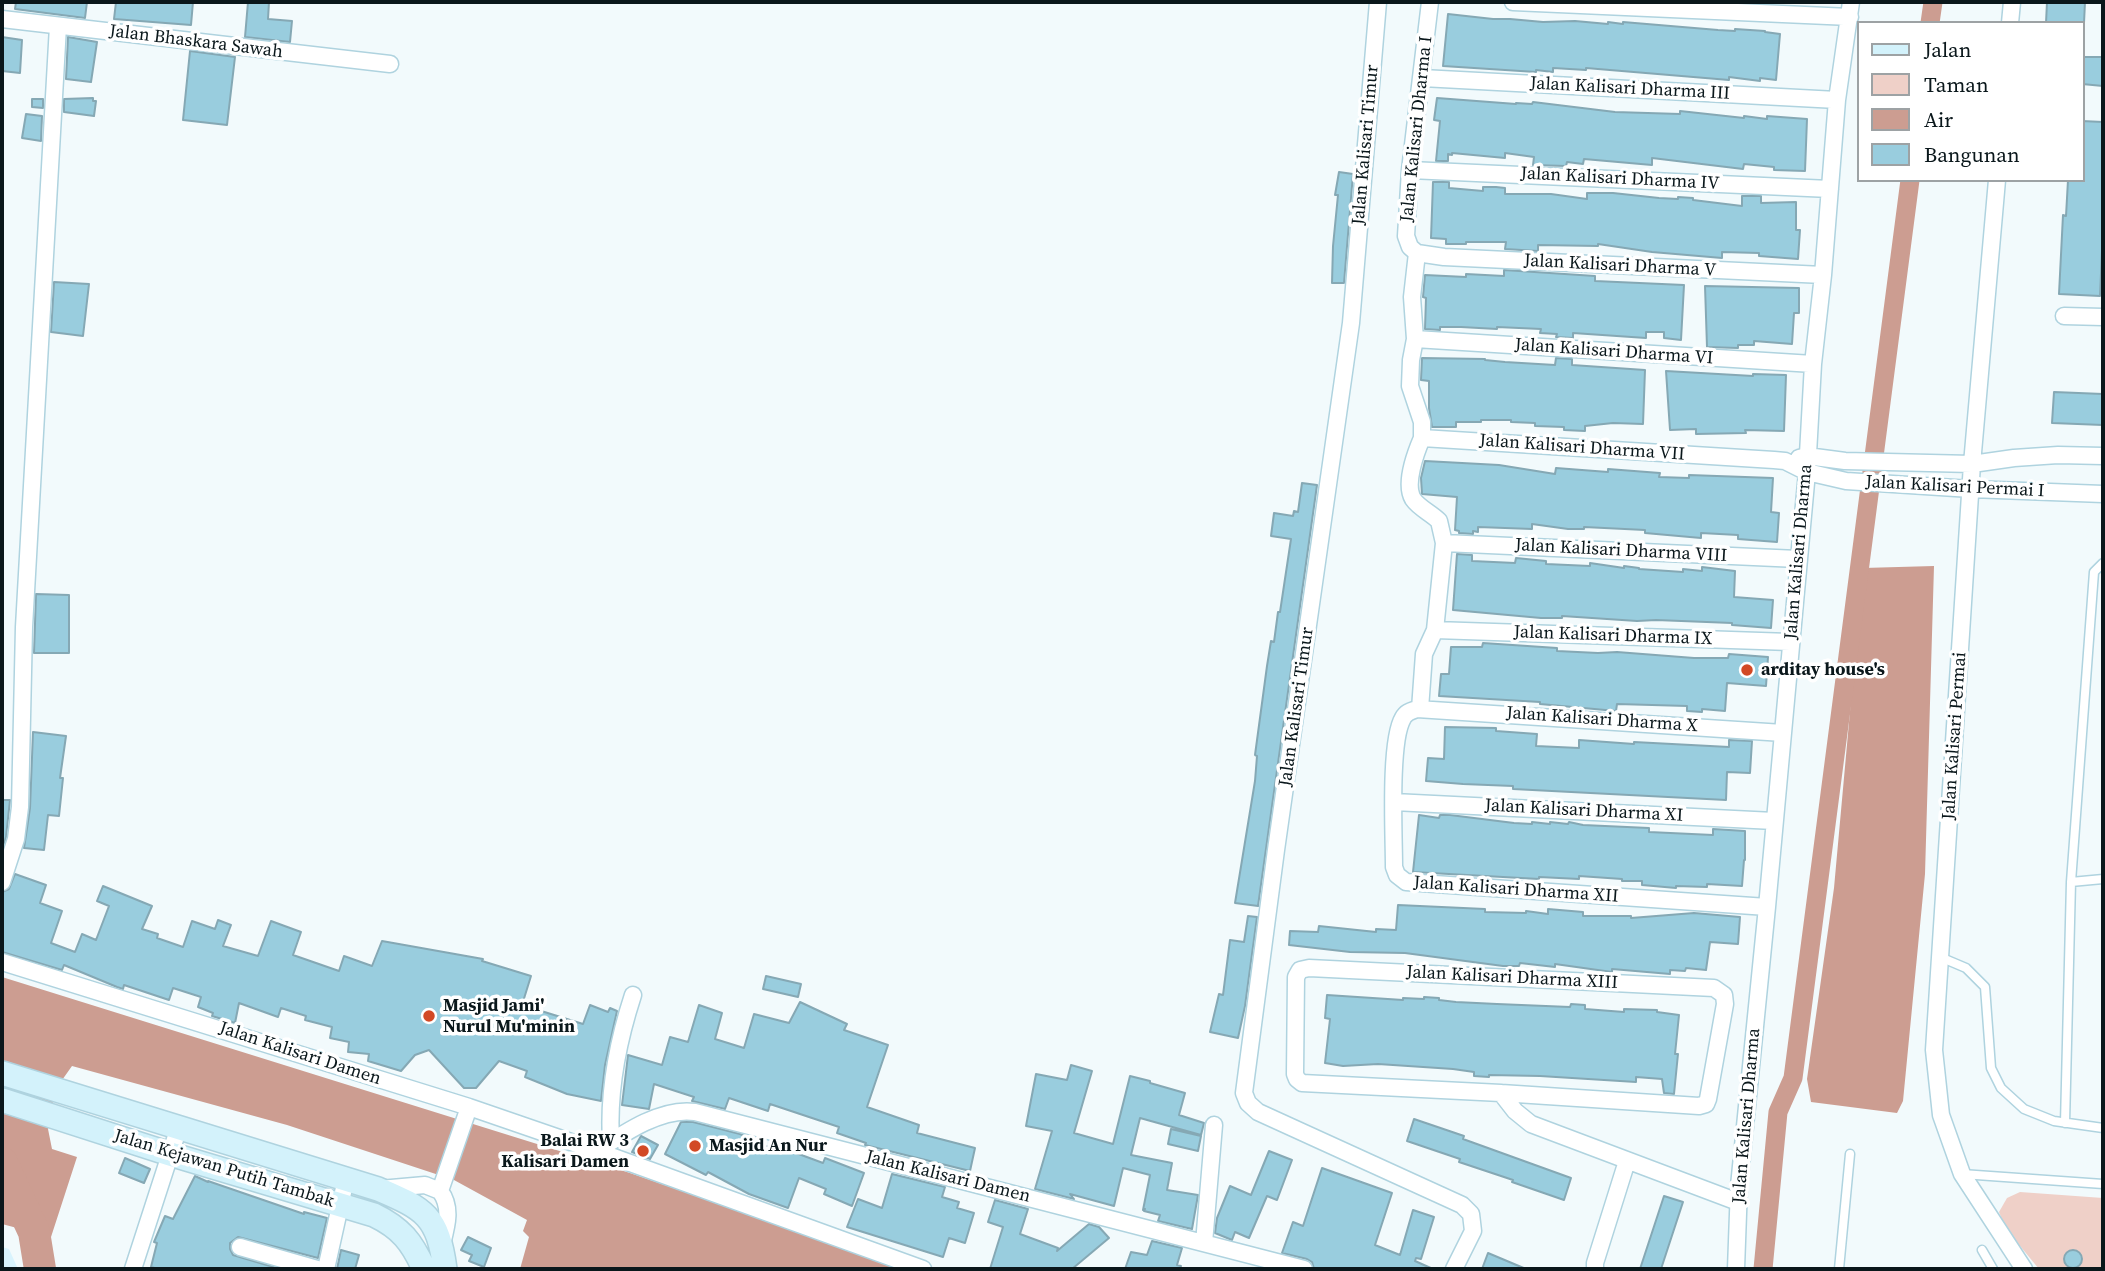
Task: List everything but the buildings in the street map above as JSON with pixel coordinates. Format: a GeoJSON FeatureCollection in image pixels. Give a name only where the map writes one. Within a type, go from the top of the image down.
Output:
{"type":"FeatureCollection","features":[{"type":"Feature","properties":{"kind":"street","name":"Jalan Kalisari Timur"},"geometry":{"type":"LineString","coordinates":[[1378,2],[1351,323],[1244,1093],[1252,1107],[1265,1115],[1462,1205],[1471,1214],[1473,1231],[1454,1269]]}},
{"type":"Feature","properties":{"kind":"street","name":"Jalan Kalisari Dharma I"},"geometry":{"type":"LineString","coordinates":[[1417,253],[1410,247],[1406,236],[1410,170],[1430,2]]}},
{"type":"Feature","properties":{"kind":"street"},"geometry":{"type":"LineString","coordinates":[[1513,2],[1850,9]]}},
{"type":"Feature","properties":{"kind":"street"},"geometry":{"type":"LineString","coordinates":[[2010,21],[2012,2]]}},
{"type":"Feature","properties":{"kind":"street","name":"Jalan Kalisari Dharma"},"geometry":{"type":"LineString","coordinates":[[1737,1269],[1738,1202],[1783,733],[1807,464],[1813,364],[1824,275],[1837,100],[1850,9]]}},
{"type":"Feature","properties":{"kind":"street","name":"Jalan Bhaskara Sawah"},"geometry":{"type":"LineString","coordinates":[[2,19],[390,64]]}},
{"type":"Feature","properties":{"kind":"street"},"geometry":{"type":"LineString","coordinates":[[2,882],[16,839],[20,807],[24,627],[58,26]]}},
{"type":"Feature","properties":{"kind":"street","name":"Jalan Kalisari Dharma III"},"geometry":{"type":"LineString","coordinates":[[1422,78],[1837,100]]}},
{"type":"Feature","properties":{"kind":"street","name":"Jalan Kalisari Dharma IV"},"geometry":{"type":"LineString","coordinates":[[1410,170],[1830,189]]}},
{"type":"Feature","properties":{"kind":"street","name":"Jalan Kalisari Permai"},"geometry":{"type":"LineString","coordinates":[[1997,182],[1972,464],[1934,1050],[1941,1115],[1962,1174],[2024,1269]]}},
{"type":"Feature","properties":{"kind":"street"},"geometry":{"type":"LineString","coordinates":[[1417,253],[1412,297],[1415,339],[1410,386],[1422,422],[1422,438],[1413,464],[1410,494],[1414,501],[1441,524],[1444,543],[1434,630],[1424,654],[1420,709]]}},
{"type":"Feature","properties":{"kind":"street","name":"Jalan Kalisari Dharma V"},"geometry":{"type":"LineString","coordinates":[[1417,253],[1444,257],[1824,275]]}},
{"type":"Feature","properties":{"kind":"street"},"geometry":{"type":"LineString","coordinates":[[2064,316],[2103,317]]}},
{"type":"Feature","properties":{"kind":"street","name":"Jalan Kalisari Dharma VI"},"geometry":{"type":"LineString","coordinates":[[1415,339],[1813,364]]}},
{"type":"Feature","properties":{"kind":"street","name":"Jalan Kalisari Dharma VII"},"geometry":{"type":"LineString","coordinates":[[1422,438],[1807,464]]}},
{"type":"Feature","properties":{"kind":"street","name":"Jalan Kalisari Permai I"},"geometry":{"type":"LineString","coordinates":[[1807,464],[1845,461],[1972,464],[2058,455],[2103,456]]}},
{"type":"Feature","properties":{"kind":"street","name":"Jalan Kalisari Permai I"},"geometry":{"type":"LineString","coordinates":[[1807,464],[1846,481],[2103,494]]}},
{"type":"Feature","properties":{"kind":"street","name":"Jalan Kalisari Dharma VIII"},"geometry":{"type":"LineString","coordinates":[[1444,543],[1798,559]]}},
{"type":"Feature","properties":{"kind":"street","name":"Jalan Kalisari Dharma IX"},"geometry":{"type":"LineString","coordinates":[[1434,630],[1790,642]]}},
{"type":"Feature","properties":{"kind":"street","name":"Jalan Kalisari Dharma X"},"geometry":{"type":"LineString","coordinates":[[1420,709],[1783,733]]}},
{"type":"Feature","properties":{"kind":"street","name":"Jalan Kalisari Dharma XII"},"geometry":{"type":"LineString","coordinates":[[1420,709],[1406,714],[1399,729],[1396,750],[1395,870],[1397,876],[1406,882],[1767,907]]}},
{"type":"Feature","properties":{"kind":"street","name":"Jalan Kalisari Dharma XI"},"geometry":{"type":"LineString","coordinates":[[1394,802],[1774,821]]}},
{"type":"Feature","properties":{"kind":"street","name":"Jalan Kalisari Damen"},"geometry":{"type":"LineString","coordinates":[[2,962],[168,1012],[468,1112],[604,1146],[923,1269]]}},
{"type":"Feature","properties":{"kind":"street","name":"Jalan Kalisari Dharma XIII"},"geometry":{"type":"LineString","coordinates":[[1309,968],[1714,988],[1724,995],[1725,1004],[1706,1104],[1699,1106],[1501,1093],[1300,1082],[1294,1074],[1297,974],[1302,969],[1309,968]]}},
{"type":"Feature","properties":{"kind":"street"},"geometry":{"type":"LineString","coordinates":[[604,1146],[632,995]]}},
{"type":"Feature","properties":{"kind":"street","name":"Jalan Kejawan Putih Tambak"},"geometry":{"type":"LineString","coordinates":[[2,1073],[378,1189],[409,1202],[426,1214],[436,1227],[442,1244],[445,1269]]}},
{"type":"Feature","properties":{"kind":"street"},"geometry":{"type":"LineString","coordinates":[[1501,1093],[1515,1111],[1531,1124],[1738,1202]]}},
{"type":"Feature","properties":{"kind":"street","name":"Jalan Kejawan Putih Tambak"},"geometry":{"type":"LineString","coordinates":[[2,1100],[374,1215],[399,1230],[410,1242],[424,1269]]}},
{"type":"Feature","properties":{"kind":"street","name":"Jalan Kalisari Damen"},"geometry":{"type":"LineString","coordinates":[[604,1146],[660,1115],[688,1111],[1304,1269]]}},
{"type":"Feature","properties":{"kind":"street","name":"Jalan Kejawan Putih Tambak"},"geometry":{"type":"LineString","coordinates":[[442,1244],[447,1214],[442,1185],[468,1112]]}},
{"type":"Feature","properties":{"kind":"street"},"geometry":{"type":"LineString","coordinates":[[1204,1243],[1214,1125]]}},
{"type":"Feature","properties":{"kind":"street"},"geometry":{"type":"LineString","coordinates":[[133,1269],[179,1127]]}},
{"type":"Feature","properties":{"kind":"street"},"geometry":{"type":"LineString","coordinates":[[1595,1269],[1594,1263],[1627,1161]]}},
{"type":"Feature","properties":{"kind":"street"},"geometry":{"type":"LineString","coordinates":[[326,1269],[346,1179]]}},
{"type":"Feature","properties":{"kind":"street","name":"Jalan Kejawan Putih Tambak"},"geometry":{"type":"LineString","coordinates":[[378,1189],[442,1185]]}},
{"type":"Feature","properties":{"kind":"street"},"geometry":{"type":"LineString","coordinates":[[240,1247],[317,1269]]}},
{"type":"Feature","properties":{"kind":"lane"},"geometry":{"type":"LineString","coordinates":[[2065,1123],[2071,882],[2094,572],[2103,563]]}},
{"type":"Feature","properties":{"kind":"lane"},"geometry":{"type":"LineString","coordinates":[[2071,882],[2103,879]]}},
{"type":"Feature","properties":{"kind":"lane"},"geometry":{"type":"LineString","coordinates":[[1940,957],[1966,968],[1985,987],[1991,1068],[2001,1088],[2024,1109],[2054,1121],[2103,1128]]}},
{"type":"Feature","properties":{"kind":"lane"},"geometry":{"type":"LineString","coordinates":[[1839,1269],[1850,1154]]}},
{"type":"Feature","properties":{"kind":"lane"},"geometry":{"type":"LineString","coordinates":[[1962,1174],[2103,1184]]}},
{"type":"Feature","properties":{"kind":"lane"},"geometry":{"type":"LineString","coordinates":[[1982,1250],[1993,1269]]}},
{"type":"Feature","properties":{"kind":"shaded area"},"geometry":{"type":"Polygon","coordinates":[[[2,1247],[9,1249],[18,1269],[2,1269],[2,1247]]]}},
{"type":"Feature","properties":{"kind":"green space"},"geometry":{"type":"Polygon","coordinates":[[[2020,1192],[2103,1198],[2103,1269],[2039,1269],[2006,1229],[1999,1212],[2007,1198],[2020,1192]]]}},
{"type":"Feature","properties":{"kind":"water"},"geometry":{"type":"Polygon","coordinates":[[[1934,566],[1925,874],[1903,1101],[1897,1113],[1811,1102],[1807,1079],[1834,888],[1863,568],[1934,566]]]}},
{"type":"Feature","properties":{"kind":"water"},"geometry":{"type":"Polygon","coordinates":[[[2,977],[630,1173],[906,1269],[520,1269],[529,1237],[523,1231],[527,1220],[454,1180],[287,1125],[72,1066],[55,1090],[48,1129],[52,1149],[77,1157],[51,1237],[2,1224],[2,977]]]}},
{"type":"Feature","properties":{"kind":"waterway"},"geometry":{"type":"LineString","coordinates":[[1930,21],[1933,2]]}},
{"type":"Feature","properties":{"kind":"waterway"},"geometry":{"type":"LineString","coordinates":[[1763,1269],[1778,1112],[1793,1078],[1910,182]]}},
{"type":"Feature","properties":{"kind":"waterway"},"geometry":{"type":"LineString","coordinates":[[2,1163],[34,1232],[40,1269]]}},
{"type":"Feature","properties":{"kind":"place","name":"arditay house's"},"geometry":{"type":"Point","coordinates":[1747,670]}},
{"type":"Feature","properties":{"kind":"place","name":"Masjid Jami' Nurul Mu'minin"},"geometry":{"type":"Point","coordinates":[429,1016]}},
{"type":"Feature","properties":{"kind":"place","name":"Masjid An Nur"},"geometry":{"type":"Point","coordinates":[695,1146]}},
{"type":"Feature","properties":{"kind":"place","name":"Balai RW 3 Kalisari Damen"},"geometry":{"type":"Point","coordinates":[643,1151]}}]}
